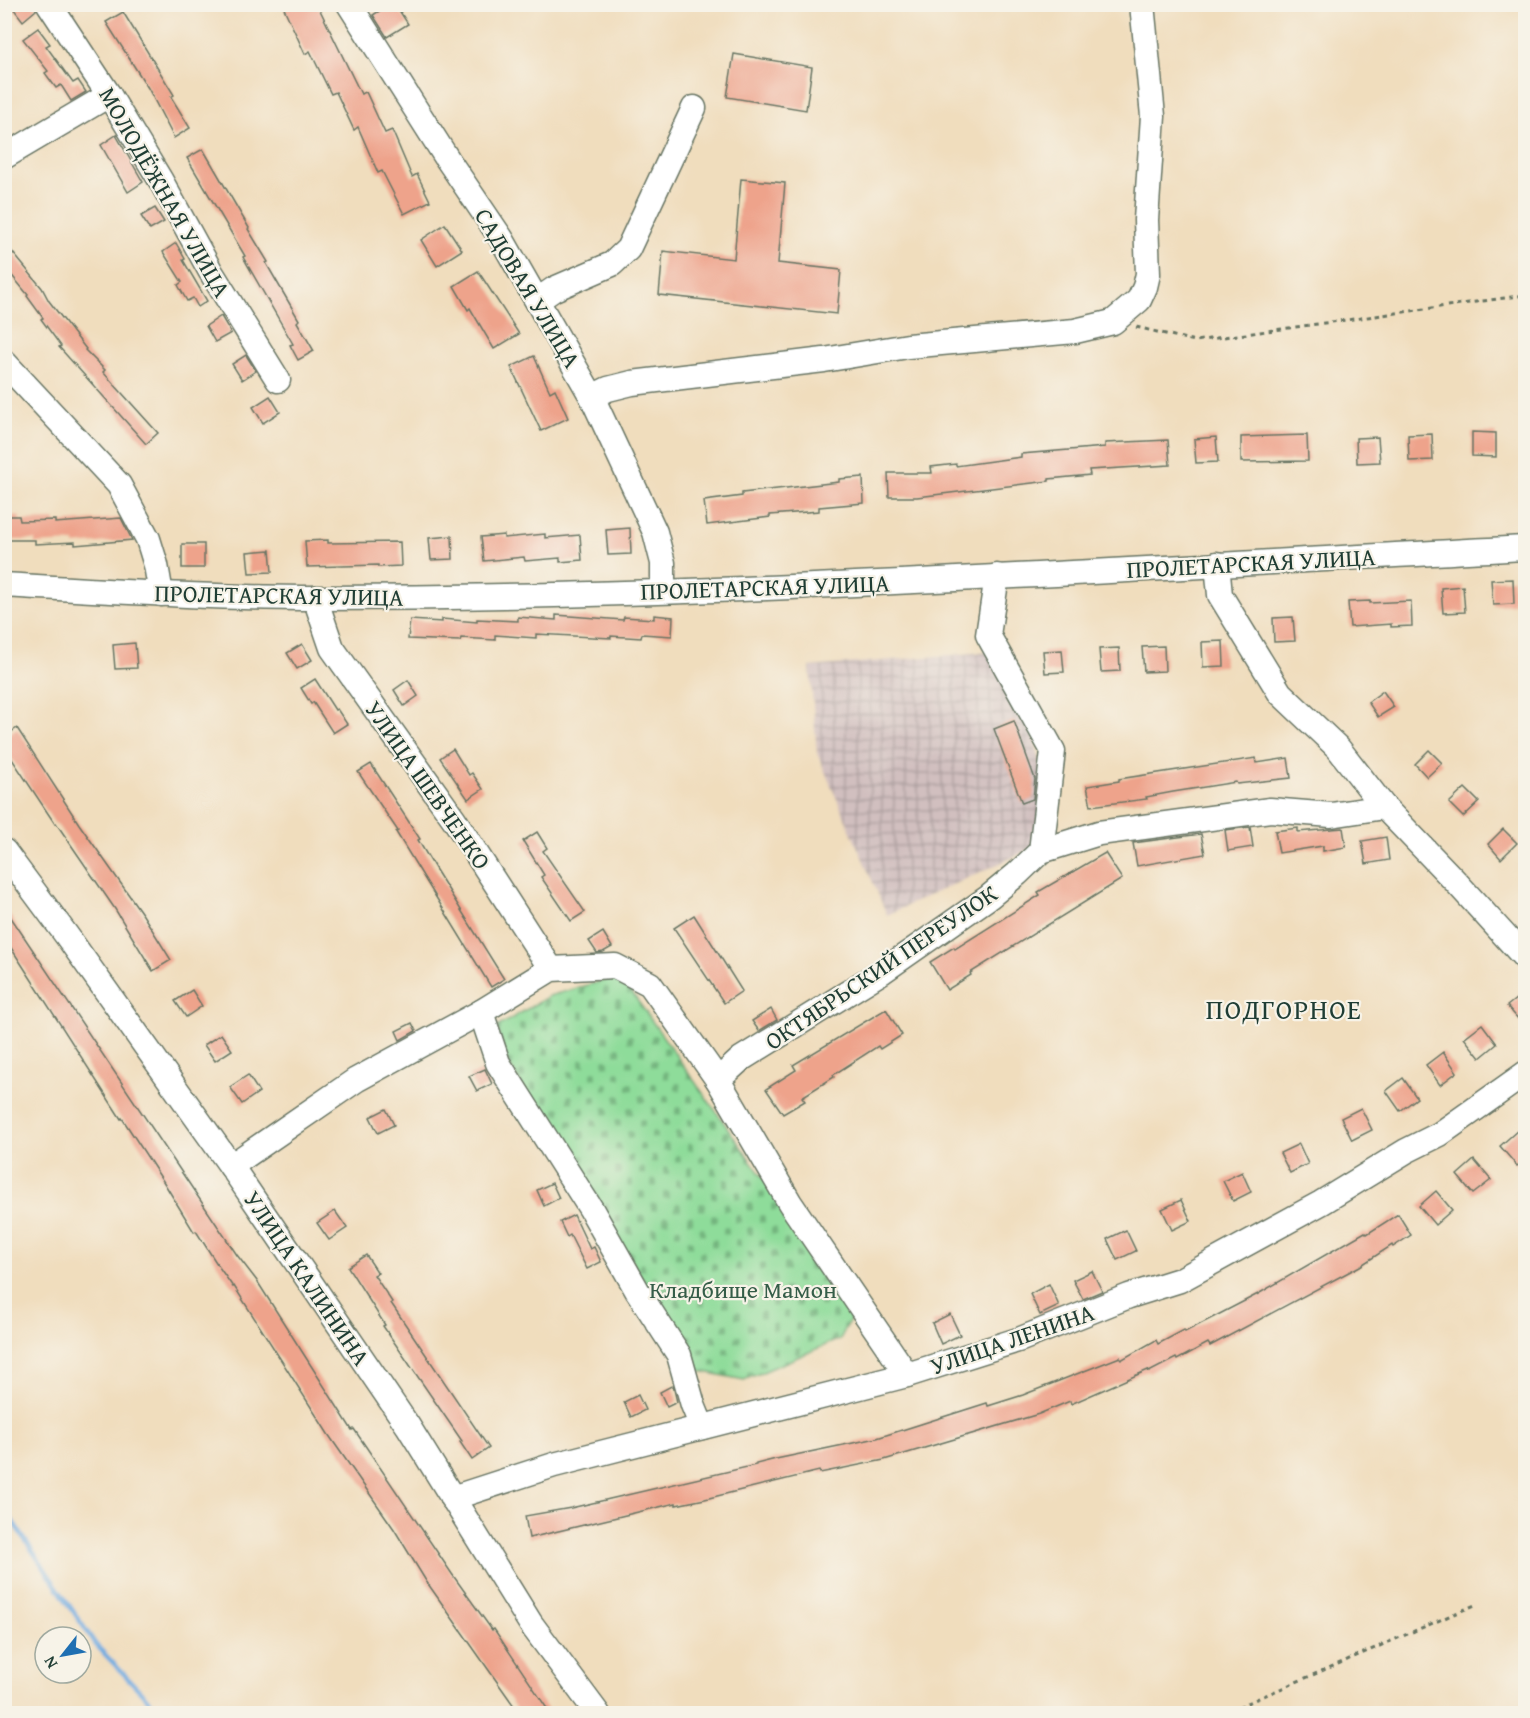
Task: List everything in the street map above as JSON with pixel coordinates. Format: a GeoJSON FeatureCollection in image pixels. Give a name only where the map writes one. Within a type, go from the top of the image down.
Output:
{"type":"FeatureCollection","features":[{"type":"Feature","properties":{"kind":"street","name":"МОЛОДЁЖНАЯ УЛИЦА"},"geometry":{"type":"LineString","coordinates":[[49,4],[109,95],[161,181],[211,272],[278,380]]}},
{"type":"Feature","properties":{"kind":"street","name":"САДОВАЯ УЛИЦА"},"geometry":{"type":"LineString","coordinates":[[349,4],[448,160],[501,238],[592,398],[655,532],[663,563],[663,591]]}},
{"type":"Feature","properties":{"kind":"street"},"geometry":{"type":"LineString","coordinates":[[592,398],[608,389],[632,383],[813,362],[908,346],[1075,331],[1113,322],[1139,300],[1148,274],[1146,220],[1152,116],[1142,4]]}},
{"type":"Feature","properties":{"kind":"street"},"geometry":{"type":"LineString","coordinates":[[4,157],[109,95]]}},
{"type":"Feature","properties":{"kind":"street"},"geometry":{"type":"LineString","coordinates":[[538,300],[554,289],[612,264],[628,249],[694,108]]}},
{"type":"Feature","properties":{"kind":"street"},"geometry":{"type":"LineString","coordinates":[[4,362],[119,485],[148,538],[161,594]]}},
{"type":"Feature","properties":{"kind":"street","name":"ПРОЛЕТАРСКАЯ УЛИЦА"},"geometry":{"type":"LineString","coordinates":[[4,585],[161,594],[315,598],[566,595],[825,586],[1526,548]]}},
{"type":"Feature","properties":{"kind":"street"},"geometry":{"type":"LineString","coordinates":[[1217,564],[1220,595],[1280,693],[1338,748],[1384,807],[1526,959]]}},
{"type":"Feature","properties":{"kind":"street"},"geometry":{"type":"LineString","coordinates":[[997,576],[988,635],[1053,751],[1041,851]]}},
{"type":"Feature","properties":{"kind":"street","name":"УЛИЦА ШЕВЧЕНКО"},"geometry":{"type":"LineString","coordinates":[[315,598],[332,648],[454,819],[551,969]]}},
{"type":"Feature","properties":{"kind":"street","name":"ОКТЯБРЬСКИЙ ПЕРЕУЛОК"},"geometry":{"type":"LineString","coordinates":[[718,1080],[741,1059],[883,971],[988,897],[1041,851],[1098,833],[1270,810],[1331,815],[1384,807]]}},
{"type":"Feature","properties":{"kind":"street","name":"УЛИЦА КАЛИНИНА"},"geometry":{"type":"LineString","coordinates":[[4,851],[68,936],[231,1166],[408,1426],[531,1624],[598,1713]]}},
{"type":"Feature","properties":{"kind":"street"},"geometry":{"type":"LineString","coordinates":[[231,1166],[356,1080],[481,1011],[551,969],[615,966],[650,984],[718,1080],[790,1203],[907,1375]]}},
{"type":"Feature","properties":{"kind":"street"},"geometry":{"type":"LineString","coordinates":[[481,1011],[498,1063],[591,1209],[638,1292],[679,1355],[693,1406],[702,1427]]}},
{"type":"Feature","properties":{"kind":"street","name":"УЛИЦА ЛЕНИНА"},"geometry":{"type":"LineString","coordinates":[[452,1498],[554,1466],[907,1375],[1021,1339],[1129,1296],[1180,1280],[1321,1203],[1406,1151],[1440,1134],[1526,1073]]}},
{"type":"Feature","properties":{"kind":"path"},"geometry":{"type":"LineString","coordinates":[[1113,322],[1195,341],[1526,295]]}},
{"type":"Feature","properties":{"kind":"path"},"geometry":{"type":"LineString","coordinates":[[1222,1713],[1477,1604]]}},
{"type":"Feature","properties":{"kind":"shaded area"},"geometry":{"type":"Polygon","coordinates":[[[1011,650],[1059,836],[887,915],[817,753],[810,667],[1011,650]]]}},
{"type":"Feature","properties":{"kind":"green space","name":"Кладбище Мамон"},"geometry":{"type":"Polygon","coordinates":[[[620,976],[856,1309],[840,1339],[744,1380],[700,1371],[508,1063],[497,1027],[549,996],[620,976]]]}},
{"type":"Feature","properties":{"kind":"building"},"geometry":{"type":"Polygon","coordinates":[[[10,4],[35,4],[36,10],[23,21],[10,4]]]}},
{"type":"Feature","properties":{"kind":"building"},"geometry":{"type":"Polygon","coordinates":[[[282,4],[317,4],[361,94],[366,92],[385,133],[392,130],[412,177],[417,174],[430,201],[404,214],[382,171],[378,173],[358,127],[354,130],[336,92],[331,94],[310,51],[305,54],[282,4]]]}},
{"type":"Feature","properties":{"kind":"building"},"geometry":{"type":"Polygon","coordinates":[[[390,4],[395,4],[408,24],[387,37],[373,15],[390,4]]]}},
{"type":"Feature","properties":{"kind":"building"},"geometry":{"type":"Polygon","coordinates":[[[123,12],[174,95],[171,97],[190,128],[174,138],[148,88],[106,22],[123,12]]]}},
{"type":"Feature","properties":{"kind":"building"},"geometry":{"type":"Polygon","coordinates":[[[38,28],[50,44],[46,46],[73,83],[78,80],[86,92],[71,101],[61,85],[56,88],[45,73],[48,71],[23,39],[38,28]]]}},
{"type":"Feature","properties":{"kind":"building"},"geometry":{"type":"Polygon","coordinates":[[[734,54],[812,67],[806,110],[727,97],[734,54]]]}},
{"type":"Feature","properties":{"kind":"building"},"geometry":{"type":"Polygon","coordinates":[[[116,135],[143,182],[128,192],[101,145],[116,135]]]}},
{"type":"Feature","properties":{"kind":"building"},"geometry":{"type":"Polygon","coordinates":[[[203,149],[268,262],[266,263],[314,351],[298,360],[290,345],[293,344],[243,257],[245,256],[187,158],[203,149]]]}},
{"type":"Feature","properties":{"kind":"building"},"geometry":{"type":"Polygon","coordinates":[[[741,179],[785,183],[778,263],[841,270],[837,314],[659,295],[663,251],[734,259],[741,179]]]}},
{"type":"Feature","properties":{"kind":"building"},"geometry":{"type":"Polygon","coordinates":[[[155,208],[164,222],[150,230],[141,216],[155,208]]]}},
{"type":"Feature","properties":{"kind":"building"},"geometry":{"type":"Polygon","coordinates":[[[445,224],[462,250],[437,266],[421,240],[445,224]]]}},
{"type":"Feature","properties":{"kind":"building"},"geometry":{"type":"Polygon","coordinates":[[[4,242],[42,288],[85,350],[105,370],[103,372],[158,433],[146,444],[59,347],[61,346],[41,319],[43,318],[28,295],[4,266],[4,242]]]}},
{"type":"Feature","properties":{"kind":"building"},"geometry":{"type":"Polygon","coordinates":[[[176,243],[185,259],[183,260],[207,301],[198,307],[193,298],[187,301],[178,285],[182,282],[163,252],[176,243]]]}},
{"type":"Feature","properties":{"kind":"building"},"geometry":{"type":"Polygon","coordinates":[[[478,271],[519,334],[494,349],[454,286],[478,271]]]}},
{"type":"Feature","properties":{"kind":"building"},"geometry":{"type":"Polygon","coordinates":[[[221,316],[231,333],[215,342],[206,326],[221,316]]]}},
{"type":"Feature","properties":{"kind":"building"},"geometry":{"type":"Polygon","coordinates":[[[246,355],[256,371],[242,380],[232,364],[246,355]]]}},
{"type":"Feature","properties":{"kind":"building"},"geometry":{"type":"Polygon","coordinates":[[[534,356],[550,392],[555,389],[568,418],[541,431],[511,367],[534,356]]]}},
{"type":"Feature","properties":{"kind":"building"},"geometry":{"type":"Polygon","coordinates":[[[270,396],[280,412],[263,423],[253,407],[270,396]]]}},
{"type":"Feature","properties":{"kind":"building"},"geometry":{"type":"Polygon","coordinates":[[[1472,432],[1496,433],[1496,457],[1472,456],[1472,432]]]}},
{"type":"Feature","properties":{"kind":"building"},"geometry":{"type":"Polygon","coordinates":[[[1432,434],[1433,460],[1409,461],[1408,435],[1432,434]]]}},
{"type":"Feature","properties":{"kind":"building"},"geometry":{"type":"Polygon","coordinates":[[[1307,435],[1308,461],[1241,462],[1241,437],[1307,435]]]}},
{"type":"Feature","properties":{"kind":"building"},"geometry":{"type":"Polygon","coordinates":[[[1216,437],[1218,462],[1196,463],[1194,439],[1216,437]]]}},
{"type":"Feature","properties":{"kind":"building"},"geometry":{"type":"Polygon","coordinates":[[[1378,437],[1380,462],[1357,463],[1356,438],[1378,437]]]}},
{"type":"Feature","properties":{"kind":"building"},"geometry":{"type":"Polygon","coordinates":[[[1168,440],[1170,465],[1089,470],[1090,475],[1049,479],[1049,481],[917,497],[889,497],[888,473],[932,473],[931,467],[1021,457],[1021,454],[1105,447],[1105,443],[1168,440]]]}},
{"type":"Feature","properties":{"kind":"building"},"geometry":{"type":"Polygon","coordinates":[[[863,477],[864,503],[819,507],[819,511],[770,515],[770,517],[707,525],[704,501],[742,496],[742,493],[839,482],[839,479],[863,477]]]}},
{"type":"Feature","properties":{"kind":"building"},"geometry":{"type":"Polygon","coordinates":[[[4,516],[19,516],[20,521],[55,520],[55,523],[121,518],[132,540],[75,545],[75,542],[35,544],[35,540],[4,540],[4,516]]]}},
{"type":"Feature","properties":{"kind":"building"},"geometry":{"type":"Polygon","coordinates":[[[630,528],[631,554],[608,555],[606,530],[630,528]]]}},
{"type":"Feature","properties":{"kind":"building"},"geometry":{"type":"Polygon","coordinates":[[[545,534],[545,538],[580,535],[582,560],[560,562],[560,558],[525,561],[524,557],[484,561],[481,537],[504,535],[504,538],[545,534]]]}},
{"type":"Feature","properties":{"kind":"building"},"geometry":{"type":"Polygon","coordinates":[[[452,536],[453,559],[431,560],[429,538],[452,536]]]}},
{"type":"Feature","properties":{"kind":"building"},"geometry":{"type":"Polygon","coordinates":[[[328,540],[328,543],[400,542],[401,566],[307,567],[305,541],[328,540]]]}},
{"type":"Feature","properties":{"kind":"building"},"geometry":{"type":"Polygon","coordinates":[[[182,544],[204,544],[204,568],[182,568],[182,544]]]}},
{"type":"Feature","properties":{"kind":"building"},"geometry":{"type":"Polygon","coordinates":[[[270,550],[272,572],[249,573],[247,552],[270,550]]]}},
{"type":"Feature","properties":{"kind":"building"},"geometry":{"type":"Polygon","coordinates":[[[1513,579],[1514,604],[1493,605],[1491,580],[1513,579]]]}},
{"type":"Feature","properties":{"kind":"building"},"geometry":{"type":"Polygon","coordinates":[[[1463,586],[1465,612],[1443,613],[1441,588],[1463,586]]]}},
{"type":"Feature","properties":{"kind":"building"},"geometry":{"type":"Polygon","coordinates":[[[1370,601],[1370,603],[1411,601],[1412,626],[1391,627],[1391,624],[1350,627],[1348,602],[1370,601]]]}},
{"type":"Feature","properties":{"kind":"building"},"geometry":{"type":"Polygon","coordinates":[[[556,615],[623,620],[624,617],[654,619],[654,615],[673,617],[672,636],[642,634],[641,638],[611,636],[611,638],[536,634],[536,638],[495,635],[495,640],[408,639],[410,620],[518,621],[518,617],[556,620],[556,615]]]}},
{"type":"Feature","properties":{"kind":"building"},"geometry":{"type":"Polygon","coordinates":[[[1293,617],[1295,641],[1274,642],[1273,618],[1293,617]]]}},
{"type":"Feature","properties":{"kind":"building"},"geometry":{"type":"Polygon","coordinates":[[[1223,641],[1224,666],[1203,667],[1202,642],[1223,641]]]}},
{"type":"Feature","properties":{"kind":"building"},"geometry":{"type":"Polygon","coordinates":[[[135,643],[137,668],[115,669],[113,645],[135,643]]]}},
{"type":"Feature","properties":{"kind":"building"},"geometry":{"type":"Polygon","coordinates":[[[302,644],[312,660],[297,669],[287,653],[302,644]]]}},
{"type":"Feature","properties":{"kind":"building"},"geometry":{"type":"Polygon","coordinates":[[[1164,646],[1165,671],[1144,672],[1142,647],[1164,646]]]}},
{"type":"Feature","properties":{"kind":"building"},"geometry":{"type":"Polygon","coordinates":[[[1119,648],[1120,671],[1101,672],[1099,649],[1119,648]]]}},
{"type":"Feature","properties":{"kind":"building"},"geometry":{"type":"Polygon","coordinates":[[[1062,650],[1064,672],[1045,673],[1043,651],[1062,650]]]}},
{"type":"Feature","properties":{"kind":"building"},"geometry":{"type":"Polygon","coordinates":[[[315,679],[347,724],[333,733],[301,688],[315,679]]]}},
{"type":"Feature","properties":{"kind":"building"},"geometry":{"type":"Polygon","coordinates":[[[408,680],[418,696],[404,706],[394,690],[408,680]]]}},
{"type":"Feature","properties":{"kind":"building"},"geometry":{"type":"Polygon","coordinates":[[[1383,691],[1394,707],[1378,717],[1368,702],[1383,691]]]}},
{"type":"Feature","properties":{"kind":"building"},"geometry":{"type":"Polygon","coordinates":[[[1014,721],[1035,779],[1033,799],[1022,803],[994,729],[1014,721]]]}},
{"type":"Feature","properties":{"kind":"building"},"geometry":{"type":"Polygon","coordinates":[[[17,728],[171,960],[153,971],[115,909],[4,747],[4,737],[17,728]]]}},
{"type":"Feature","properties":{"kind":"building"},"geometry":{"type":"Polygon","coordinates":[[[453,749],[469,775],[472,773],[483,789],[468,799],[440,758],[453,749]]]}},
{"type":"Feature","properties":{"kind":"building"},"geometry":{"type":"Polygon","coordinates":[[[1429,750],[1442,763],[1427,777],[1415,764],[1429,750]]]}},
{"type":"Feature","properties":{"kind":"building"},"geometry":{"type":"Polygon","coordinates":[[[1256,758],[1257,763],[1288,758],[1291,778],[1237,784],[1236,782],[1146,797],[1147,799],[1091,806],[1087,786],[1256,758]]]}},
{"type":"Feature","properties":{"kind":"building"},"geometry":{"type":"Polygon","coordinates":[[[371,764],[420,839],[418,840],[504,979],[491,987],[396,832],[398,831],[358,772],[371,764]]]}},
{"type":"Feature","properties":{"kind":"building"},"geometry":{"type":"Polygon","coordinates":[[[1465,788],[1479,802],[1463,817],[1449,803],[1465,788]]]}},
{"type":"Feature","properties":{"kind":"building"},"geometry":{"type":"Polygon","coordinates":[[[1250,827],[1253,847],[1228,851],[1225,830],[1250,827]]]}},
{"type":"Feature","properties":{"kind":"building"},"geometry":{"type":"Polygon","coordinates":[[[1298,828],[1298,832],[1343,828],[1346,847],[1323,851],[1323,846],[1279,853],[1275,831],[1298,828]]]}},
{"type":"Feature","properties":{"kind":"building"},"geometry":{"type":"Polygon","coordinates":[[[1503,829],[1517,843],[1501,859],[1488,844],[1503,829]]]}},
{"type":"Feature","properties":{"kind":"building"},"geometry":{"type":"Polygon","coordinates":[[[537,832],[547,848],[543,851],[585,912],[571,921],[541,877],[544,875],[523,841],[537,832]]]}},
{"type":"Feature","properties":{"kind":"building"},"geometry":{"type":"Polygon","coordinates":[[[1201,834],[1205,854],[1137,866],[1133,843],[1201,834]]]}},
{"type":"Feature","properties":{"kind":"building"},"geometry":{"type":"Polygon","coordinates":[[[1386,837],[1389,860],[1366,864],[1362,841],[1386,837]]]}},
{"type":"Feature","properties":{"kind":"building"},"geometry":{"type":"Polygon","coordinates":[[[1105,853],[1122,879],[970,973],[971,975],[947,990],[930,962],[954,947],[955,949],[1040,895],[1038,892],[1105,853]]]}},
{"type":"Feature","properties":{"kind":"building"},"geometry":{"type":"Polygon","coordinates":[[[4,907],[237,1255],[257,1281],[352,1430],[354,1429],[452,1574],[492,1630],[494,1629],[550,1713],[519,1713],[426,1581],[394,1529],[328,1434],[234,1286],[196,1231],[194,1232],[4,937],[4,907]]]}},
{"type":"Feature","properties":{"kind":"building"},"geometry":{"type":"Polygon","coordinates":[[[694,915],[742,991],[724,1003],[674,928],[694,915]]]}},
{"type":"Feature","properties":{"kind":"building"},"geometry":{"type":"Polygon","coordinates":[[[603,932],[612,947],[597,953],[589,941],[603,932]]]}},
{"type":"Feature","properties":{"kind":"building"},"geometry":{"type":"Polygon","coordinates":[[[192,990],[202,1006],[186,1017],[175,1001],[192,990]]]}},
{"type":"Feature","properties":{"kind":"building"},"geometry":{"type":"Polygon","coordinates":[[[1526,991],[1526,1028],[1507,1006],[1526,991]]]}},
{"type":"Feature","properties":{"kind":"building"},"geometry":{"type":"Polygon","coordinates":[[[771,1009],[777,1020],[759,1031],[752,1021],[771,1009]]]}},
{"type":"Feature","properties":{"kind":"building"},"geometry":{"type":"Polygon","coordinates":[[[886,1009],[902,1035],[880,1049],[878,1046],[833,1075],[834,1077],[802,1097],[805,1101],[783,1114],[766,1089],[796,1070],[793,1065],[886,1009]]]}},
{"type":"Feature","properties":{"kind":"building"},"geometry":{"type":"Polygon","coordinates":[[[412,1023],[416,1031],[400,1040],[396,1031],[412,1023]]]}},
{"type":"Feature","properties":{"kind":"building"},"geometry":{"type":"Polygon","coordinates":[[[1482,1024],[1497,1044],[1480,1058],[1464,1038],[1482,1024]]]}},
{"type":"Feature","properties":{"kind":"building"},"geometry":{"type":"Polygon","coordinates":[[[221,1034],[232,1050],[215,1061],[204,1045],[221,1034]]]}},
{"type":"Feature","properties":{"kind":"building"},"geometry":{"type":"Polygon","coordinates":[[[1443,1052],[1457,1072],[1440,1085],[1426,1065],[1443,1052]]]}},
{"type":"Feature","properties":{"kind":"building"},"geometry":{"type":"Polygon","coordinates":[[[485,1069],[492,1084],[477,1091],[469,1076],[485,1069]]]}},
{"type":"Feature","properties":{"kind":"building"},"geometry":{"type":"Polygon","coordinates":[[[248,1075],[259,1092],[242,1104],[230,1087],[248,1075]]]}},
{"type":"Feature","properties":{"kind":"building"},"geometry":{"type":"Polygon","coordinates":[[[1403,1078],[1417,1098],[1400,1111],[1386,1091],[1403,1078]]]}},
{"type":"Feature","properties":{"kind":"building"},"geometry":{"type":"Polygon","coordinates":[[[1361,1108],[1372,1130],[1352,1140],[1341,1118],[1361,1108]]]}},
{"type":"Feature","properties":{"kind":"building"},"geometry":{"type":"Polygon","coordinates":[[[386,1109],[394,1125],[378,1133],[370,1117],[386,1109]]]}},
{"type":"Feature","properties":{"kind":"building"},"geometry":{"type":"Polygon","coordinates":[[[1518,1130],[1526,1139],[1526,1159],[1517,1166],[1500,1146],[1518,1130]]]}},
{"type":"Feature","properties":{"kind":"building"},"geometry":{"type":"Polygon","coordinates":[[[1299,1144],[1308,1164],[1290,1173],[1280,1153],[1299,1144]]]}},
{"type":"Feature","properties":{"kind":"building"},"geometry":{"type":"Polygon","coordinates":[[[1474,1160],[1491,1180],[1473,1194],[1457,1175],[1474,1160]]]}},
{"type":"Feature","properties":{"kind":"building"},"geometry":{"type":"Polygon","coordinates":[[[1242,1172],[1251,1192],[1233,1201],[1223,1181],[1242,1172]]]}},
{"type":"Feature","properties":{"kind":"building"},"geometry":{"type":"Polygon","coordinates":[[[552,1183],[559,1198],[544,1206],[537,1190],[552,1183]]]}},
{"type":"Feature","properties":{"kind":"building"},"geometry":{"type":"Polygon","coordinates":[[[1436,1191],[1452,1210],[1435,1225],[1419,1206],[1436,1191]]]}},
{"type":"Feature","properties":{"kind":"building"},"geometry":{"type":"Polygon","coordinates":[[[1181,1200],[1191,1221],[1172,1230],[1162,1209],[1181,1200]]]}},
{"type":"Feature","properties":{"kind":"building"},"geometry":{"type":"Polygon","coordinates":[[[335,1211],[347,1228],[329,1240],[317,1223],[335,1211]]]}},
{"type":"Feature","properties":{"kind":"building"},"geometry":{"type":"Polygon","coordinates":[[[1398,1214],[1411,1235],[1393,1247],[1392,1245],[1360,1266],[1210,1346],[1208,1343],[1177,1360],[1176,1358],[1149,1372],[1148,1370],[1071,1404],[1070,1401],[1039,1414],[884,1460],[820,1473],[819,1471],[529,1538],[525,1516],[571,1508],[776,1459],[877,1438],[987,1403],[988,1406],[1023,1395],[1120,1357],[1121,1360],[1156,1340],[1158,1344],[1184,1330],[1185,1332],[1258,1294],[1365,1232],[1367,1234],[1398,1214]]]}},
{"type":"Feature","properties":{"kind":"building"},"geometry":{"type":"Polygon","coordinates":[[[574,1215],[590,1249],[594,1247],[601,1262],[587,1269],[570,1235],[567,1237],[560,1222],[574,1215]]]}},
{"type":"Feature","properties":{"kind":"building"},"geometry":{"type":"Polygon","coordinates":[[[1126,1230],[1136,1251],[1117,1260],[1107,1239],[1126,1230]]]}},
{"type":"Feature","properties":{"kind":"building"},"geometry":{"type":"Polygon","coordinates":[[[366,1255],[378,1273],[374,1275],[391,1303],[489,1448],[472,1460],[460,1442],[462,1441],[383,1326],[385,1325],[348,1267],[366,1255]]]}},
{"type":"Feature","properties":{"kind":"building"},"geometry":{"type":"Polygon","coordinates":[[[1092,1271],[1102,1291],[1083,1299],[1073,1280],[1092,1271]]]}},
{"type":"Feature","properties":{"kind":"building"},"geometry":{"type":"Polygon","coordinates":[[[1049,1284],[1059,1306],[1040,1315],[1030,1294],[1049,1284]]]}},
{"type":"Feature","properties":{"kind":"building"},"geometry":{"type":"Polygon","coordinates":[[[950,1314],[960,1335],[941,1344],[932,1323],[950,1314]]]}},
{"type":"Feature","properties":{"kind":"building"},"geometry":{"type":"Polygon","coordinates":[[[673,1385],[677,1402],[667,1407],[660,1392],[673,1385]]]}},
{"type":"Feature","properties":{"kind":"building"},"geometry":{"type":"Polygon","coordinates":[[[638,1395],[645,1410],[631,1417],[624,1402],[638,1395]]]}},
{"type":"Feature","properties":{"kind":"waterway"},"geometry":{"type":"LineString","coordinates":[[4,1512],[9,1516],[96,1645],[162,1714]]}},
{"type":"Feature","properties":{"kind":"district","name":"ПОДГОРНОЕ"},"geometry":{"type":"Point","coordinates":[1284,1009]}}]}
